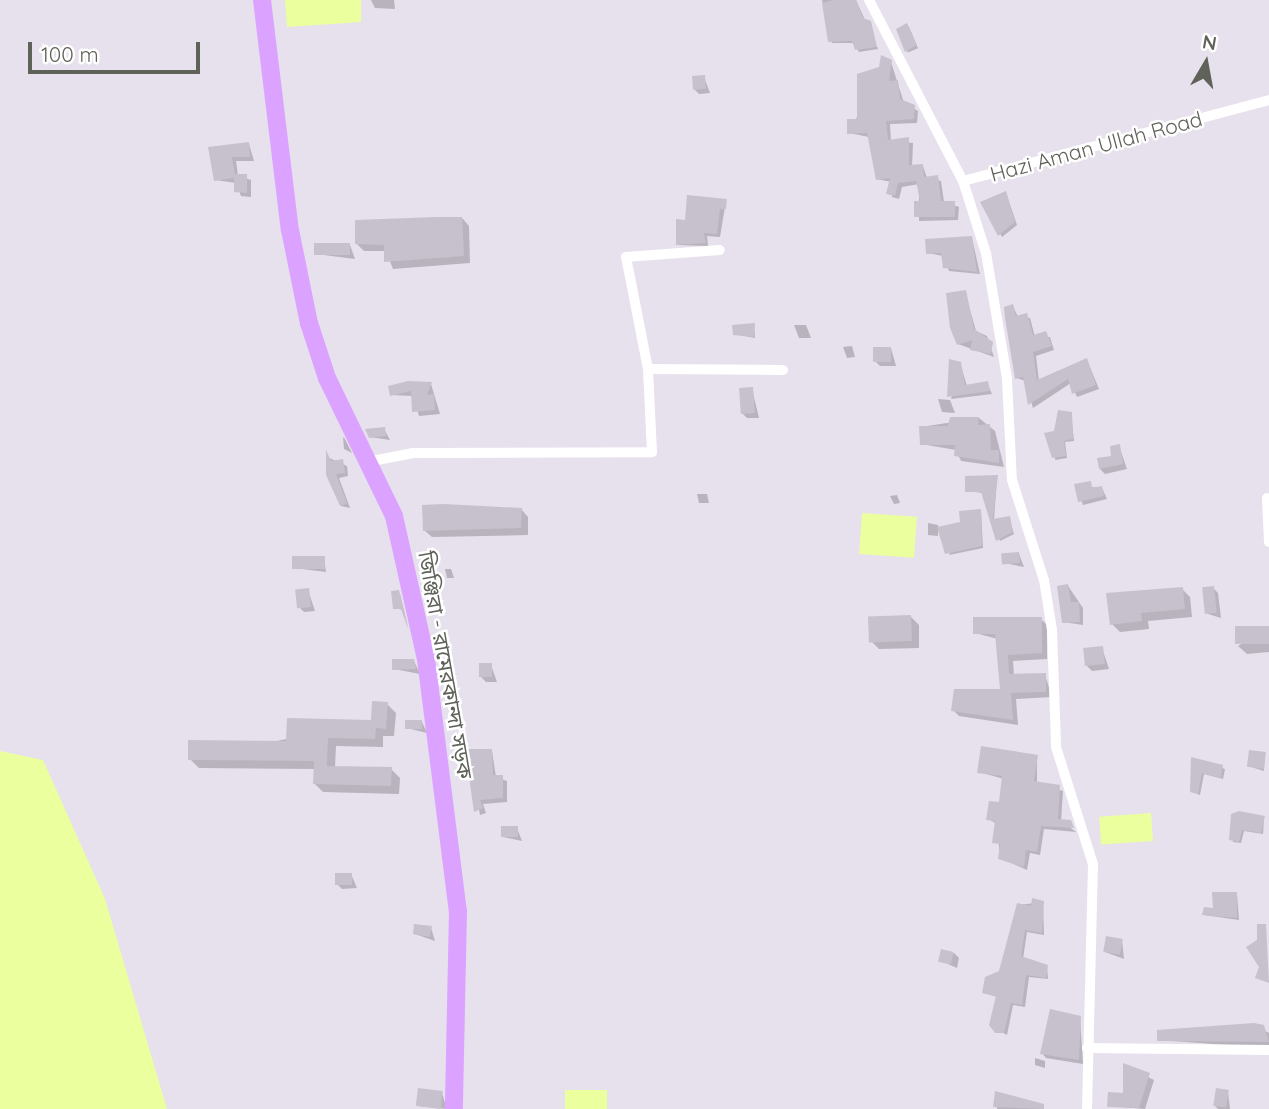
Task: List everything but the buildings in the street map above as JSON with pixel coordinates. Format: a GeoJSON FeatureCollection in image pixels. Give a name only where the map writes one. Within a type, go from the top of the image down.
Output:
{"type":"FeatureCollection","features":[{"type":"Feature","properties":{"kind":"main road","name":"জিঞ্জিরা - রামেরকান্দা সড়ক"},"geometry":{"type":"LineString","coordinates":[[262,0],[290,230],[309,323],[327,378],[372,461],[407,567],[452,834],[458,911],[454,1109]]}},
{"type":"Feature","properties":{"kind":"street"},"geometry":{"type":"LineString","coordinates":[[869,0],[964,181],[986,253],[1007,379],[1012,480],[1044,580],[1056,747],[1093,864],[1087,1109]]}},
{"type":"Feature","properties":{"kind":"street","name":"Hazi Aman Ullah Road"},"geometry":{"type":"LineString","coordinates":[[964,181],[1269,100]]}},
{"type":"Feature","properties":{"kind":"street"},"geometry":{"type":"LineString","coordinates":[[372,461],[413,453],[648,454],[654,449],[649,369],[626,257],[720,250]]}},
{"type":"Feature","properties":{"kind":"street"},"geometry":{"type":"LineString","coordinates":[[649,369],[783,370]]}},
{"type":"Feature","properties":{"kind":"street"},"geometry":{"type":"LineString","coordinates":[[1267,498],[1269,542]]}},
{"type":"Feature","properties":{"kind":"street"},"geometry":{"type":"LineString","coordinates":[[1087,1048],[1269,1050]]}},
{"type":"Feature","properties":{"kind":"shaded area"},"geometry":{"type":"Polygon","coordinates":[[[285,0],[361,0],[361,22],[287,27],[285,0]]]}},
{"type":"Feature","properties":{"kind":"shaded area"},"geometry":{"type":"Polygon","coordinates":[[[862,513],[917,517],[914,558],[859,554],[862,513]]]}},
{"type":"Feature","properties":{"kind":"shaded area"},"geometry":{"type":"Polygon","coordinates":[[[0,751],[43,760],[105,899],[167,1109],[0,1109],[0,751]]]}},
{"type":"Feature","properties":{"kind":"shaded area"},"geometry":{"type":"Polygon","coordinates":[[[1151,813],[1153,841],[1101,845],[1099,817],[1151,813]]]}},
{"type":"Feature","properties":{"kind":"shaded area"},"geometry":{"type":"Polygon","coordinates":[[[565,1090],[607,1090],[607,1109],[565,1109],[565,1090]]]}}]}
